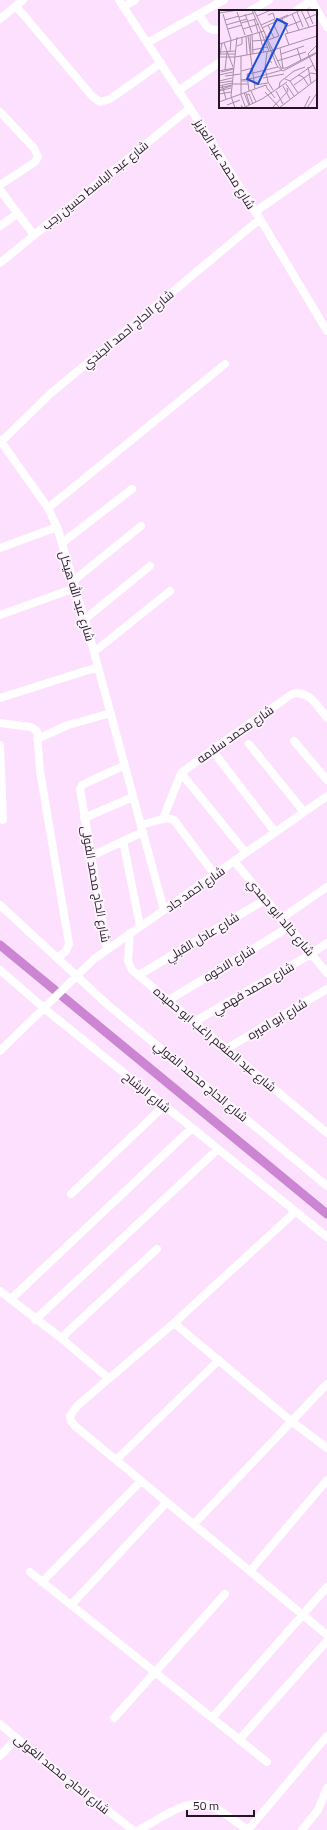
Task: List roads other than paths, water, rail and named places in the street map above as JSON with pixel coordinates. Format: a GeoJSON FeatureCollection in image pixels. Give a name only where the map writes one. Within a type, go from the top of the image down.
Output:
{"type":"FeatureCollection","features":[{"type":"Feature","properties":{"kind":"street"},"geometry":{"type":"LineString","coordinates":[[1,15],[23,0]]}},
{"type":"Feature","properties":{"kind":"street"},"geometry":{"type":"LineString","coordinates":[[121,4],[136,0]]}},
{"type":"Feature","properties":{"kind":"street"},"geometry":{"type":"LineString","coordinates":[[147,43],[224,0]]}},
{"type":"Feature","properties":{"kind":"street"},"geometry":{"type":"LineString","coordinates":[[252,10],[269,0]]}},
{"type":"Feature","properties":{"kind":"street"},"geometry":{"type":"LineString","coordinates":[[297,10],[311,0],[317,10]]}},
{"type":"Feature","properties":{"kind":"street","name":"شارع محمد عبد العزيز"},"geometry":{"type":"LineString","coordinates":[[121,4],[161,63],[260,219],[327,332]]}},
{"type":"Feature","properties":{"kind":"street"},"geometry":{"type":"LineString","coordinates":[[16,6],[92,96],[100,102],[110,99],[161,63]]}},
{"type":"Feature","properties":{"kind":"street"},"geometry":{"type":"LineString","coordinates":[[317,10],[327,27]]}},
{"type":"Feature","properties":{"kind":"street"},"geometry":{"type":"LineString","coordinates":[[199,14],[208,28],[211,30],[219,29]]}},
{"type":"Feature","properties":{"kind":"street"},"geometry":{"type":"LineString","coordinates":[[178,91],[219,63]]}},
{"type":"Feature","properties":{"kind":"street","name":"شارع عبد الباسط حسين رجب"},"geometry":{"type":"LineString","coordinates":[[0,263],[190,108]]}},
{"type":"Feature","properties":{"kind":"street"},"geometry":{"type":"LineString","coordinates":[[0,112],[34,148],[38,157],[35,162],[0,185]]}},
{"type":"Feature","properties":{"kind":"street"},"geometry":{"type":"LineString","coordinates":[[255,212],[327,162]]}},
{"type":"Feature","properties":{"kind":"street"},"geometry":{"type":"LineString","coordinates":[[0,190],[34,235]]}},
{"type":"Feature","properties":{"kind":"street"},"geometry":{"type":"LineString","coordinates":[[0,226],[17,214]]}},
{"type":"Feature","properties":{"kind":"street","name":"شارع الحاج احمد الجندي"},"geometry":{"type":"LineString","coordinates":[[0,442],[50,394],[260,219]]}},
{"type":"Feature","properties":{"kind":"street"},"geometry":{"type":"LineString","coordinates":[[48,508],[225,364]]}},
{"type":"Feature","properties":{"kind":"street","name":"شارع عبد الله هيكل"},"geometry":{"type":"LineString","coordinates":[[0,442],[48,508],[57,527],[85,619],[164,910]]}},
{"type":"Feature","properties":{"kind":"street"},"geometry":{"type":"LineString","coordinates":[[62,543],[132,489]]}},
{"type":"Feature","properties":{"kind":"street"},"geometry":{"type":"LineString","coordinates":[[0,615],[74,584],[141,526]]}},
{"type":"Feature","properties":{"kind":"street"},"geometry":{"type":"LineString","coordinates":[[0,548],[57,527]]}},
{"type":"Feature","properties":{"kind":"street"},"geometry":{"type":"LineString","coordinates":[[85,619],[150,566]]}},
{"type":"Feature","properties":{"kind":"street"},"geometry":{"type":"LineString","coordinates":[[94,652],[170,591]]}},
{"type":"Feature","properties":{"kind":"street"},"geometry":{"type":"LineString","coordinates":[[0,705],[0,697],[98,667]]}},
{"type":"Feature","properties":{"kind":"street","name":"شارع محمد سلامه"},"geometry":{"type":"LineString","coordinates":[[181,773],[292,694],[297,692],[310,697],[327,718]]}},
{"type":"Feature","properties":{"kind":"street"},"geometry":{"type":"LineString","coordinates":[[38,739],[68,725],[111,713]]}},
{"type":"Feature","properties":{"kind":"street"},"geometry":{"type":"LineString","coordinates":[[0,723],[33,728],[37,731],[40,771],[69,944],[66,951],[58,958]]}},
{"type":"Feature","properties":{"kind":"street"},"geometry":{"type":"LineString","coordinates":[[294,741],[327,780]]}},
{"type":"Feature","properties":{"kind":"street"},"geometry":{"type":"LineString","coordinates":[[249,744],[304,812]]}},
{"type":"Feature","properties":{"kind":"street"},"geometry":{"type":"LineString","coordinates":[[0,745],[3,820]]}},
{"type":"Feature","properties":{"kind":"street"},"geometry":{"type":"LineString","coordinates":[[212,750],[275,832]]}},
{"type":"Feature","properties":{"kind":"street","name":"شارع الحاج محمد الفولى"},"geometry":{"type":"LineString","coordinates":[[107,949],[80,790],[81,786],[124,765]]}},
{"type":"Feature","properties":{"kind":"street"},"geometry":{"type":"LineString","coordinates":[[163,819],[181,773],[246,853]]}},
{"type":"Feature","properties":{"kind":"street","name":"شارع احمد جاد"},"geometry":{"type":"LineString","coordinates":[[0,1051],[54,999],[76,975],[107,949],[327,796]]}},
{"type":"Feature","properties":{"kind":"street"},"geometry":{"type":"LineString","coordinates":[[84,818],[133,797]]}},
{"type":"Feature","properties":{"kind":"street"},"geometry":{"type":"LineString","coordinates":[[91,856],[123,841],[142,829],[168,818],[176,822],[215,875]]}},
{"type":"Feature","properties":{"kind":"street"},"geometry":{"type":"LineString","coordinates":[[123,841],[140,926]]}},
{"type":"Feature","properties":{"kind":"street","name":"شارع خالد ابو حمدي"},"geometry":{"type":"LineString","coordinates":[[234,861],[327,972]]}},
{"type":"Feature","properties":{"kind":"street"},"geometry":{"type":"LineString","coordinates":[[282,918],[327,887]]}},
{"type":"Feature","properties":{"kind":"street","name":"شارع عادل القبلي"},"geometry":{"type":"LineString","coordinates":[[139,976],[266,899]]}},
{"type":"Feature","properties":{"kind":"street","name":"شارع الحاج محمد الفولي"},"geometry":{"type":"LineString","coordinates":[[0,905],[108,1005],[327,1186]]}},
{"type":"Feature","properties":{"kind":"street","name":"شارع الاخوه"},"geometry":{"type":"LineString","coordinates":[[169,1000],[289,927]]}},
{"type":"Feature","properties":{"kind":"street","name":"شارع عبد المنعم راغب ابو حميده"},"geometry":{"type":"LineString","coordinates":[[130,932],[129,964],[132,970],[327,1133]]}},
{"type":"Feature","properties":{"kind":"street","name":"شارع محمد فهمي"},"geometry":{"type":"LineString","coordinates":[[194,1022],[311,954],[327,943]]}},
{"type":"Feature","properties":{"kind":"street","name":"شارع الرشاح"},"geometry":{"type":"LineString","coordinates":[[0,970],[164,1106],[327,1237]]}},
{"type":"Feature","properties":{"kind":"street","name":"شارع ابو اميره"},"geometry":{"type":"LineString","coordinates":[[226,1049],[327,989]]}},
{"type":"Feature","properties":{"kind":"street"},"geometry":{"type":"LineString","coordinates":[[71,1194],[164,1106]]}},
{"type":"Feature","properties":{"kind":"street"},"geometry":{"type":"LineString","coordinates":[[11,1299],[192,1128]]}},
{"type":"Feature","properties":{"kind":"street"},"geometry":{"type":"LineString","coordinates":[[35,1320],[218,1149]]}},
{"type":"Feature","properties":{"kind":"street"},"geometry":{"type":"LineString","coordinates":[[295,1212],[174,1323],[77,1406],[70,1416],[71,1422],[74,1426],[327,1635]]}},
{"type":"Feature","properties":{"kind":"street"},"geometry":{"type":"LineString","coordinates":[[61,1338],[157,1249]]}},
{"type":"Feature","properties":{"kind":"street"},"geometry":{"type":"LineString","coordinates":[[0,1291],[35,1320],[61,1338],[108,1378]]}},
{"type":"Feature","properties":{"kind":"street"},"geometry":{"type":"LineString","coordinates":[[174,1323],[291,1421],[326,1445]]}},
{"type":"Feature","properties":{"kind":"street"},"geometry":{"type":"LineString","coordinates":[[116,1460],[219,1360]]}},
{"type":"Feature","properties":{"kind":"street"},"geometry":{"type":"LineString","coordinates":[[194,1524],[327,1384]]}},
{"type":"Feature","properties":{"kind":"street"},"geometry":{"type":"LineString","coordinates":[[250,1571],[327,1480]]}},
{"type":"Feature","properties":{"kind":"street"},"geometry":{"type":"LineString","coordinates":[[42,1582],[141,1481]]}},
{"type":"Feature","properties":{"kind":"street"},"geometry":{"type":"LineString","coordinates":[[71,1605],[167,1502]]}},
{"type":"Feature","properties":{"kind":"street"},"geometry":{"type":"LineString","coordinates":[[30,1572],[267,1762]]}},
{"type":"Feature","properties":{"kind":"street"},"geometry":{"type":"LineString","coordinates":[[212,1718],[327,1587]]}},
{"type":"Feature","properties":{"kind":"street"},"geometry":{"type":"LineString","coordinates":[[114,1718],[225,1594]]}},
{"type":"Feature","properties":{"kind":"street"},"geometry":{"type":"LineString","coordinates":[[239,1740],[327,1641]]}},
{"type":"Feature","properties":{"kind":"street","name":"شارع الحاج محمد الغولى"},"geometry":{"type":"LineString","coordinates":[[0,1724],[122,1827],[133,1830]]}},
{"type":"Feature","properties":{"kind":"street"},"geometry":{"type":"LineString","coordinates":[[139,1830],[183,1806],[204,1804],[213,1807],[248,1830],[327,1736]]}},
{"type":"Feature","properties":{"kind":"street"},"geometry":{"type":"LineString","coordinates":[[0,1756],[17,1738]]}},
{"type":"Feature","properties":{"kind":"street"},"geometry":{"type":"LineString","coordinates":[[302,1830],[318,1810],[327,1788]]}},
{"type":"Feature","properties":{"kind":"waterway"},"geometry":{"type":"LineString","coordinates":[[0,945],[327,1214]]}}]}
